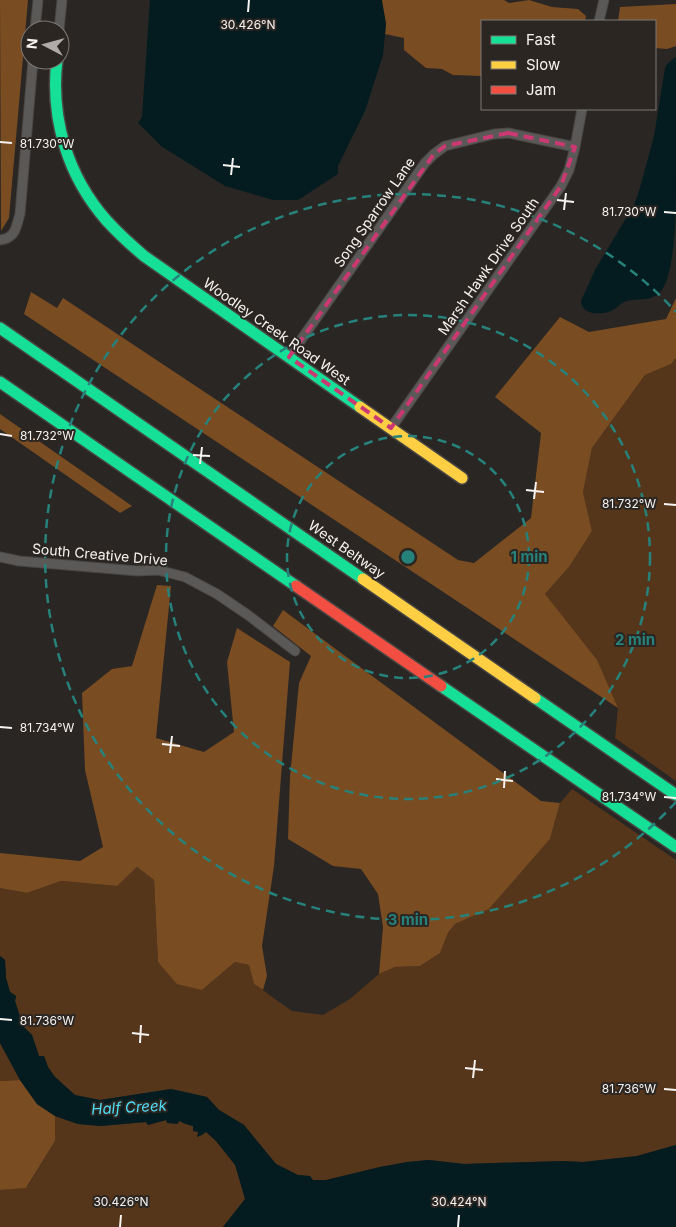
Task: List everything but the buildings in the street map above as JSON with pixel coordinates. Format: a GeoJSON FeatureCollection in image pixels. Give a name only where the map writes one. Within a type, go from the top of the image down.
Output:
{"type":"FeatureCollection","features":[{"type":"Feature","properties":{"kind":"main road","name":"Woodley Creek Road West"},"geometry":{"type":"LineString","coordinates":[[56,70],[56,105],[59,125],[71,164],[86,195],[101,215],[127,243],[462,478]]}},
{"type":"Feature","properties":{"kind":"main road","name":"West Beltway"},"geometry":{"type":"LineString","coordinates":[[0,328],[676,796]]}},
{"type":"Feature","properties":{"kind":"main road"},"geometry":{"type":"LineString","coordinates":[[0,382],[676,847]]}},
{"type":"Feature","properties":{"kind":"street"},"geometry":{"type":"LineString","coordinates":[[36,20],[38,0]]}},
{"type":"Feature","properties":{"kind":"street"},"geometry":{"type":"LineString","coordinates":[[60,20],[62,0]]}},
{"type":"Feature","properties":{"kind":"street"},"geometry":{"type":"LineString","coordinates":[[599,20],[604,0]]}},
{"type":"Feature","properties":{"kind":"street"},"geometry":{"type":"LineString","coordinates":[[0,240],[7,239],[14,232],[20,214],[32,70]]}},
{"type":"Feature","properties":{"kind":"street","name":"Marsh Hawk Drive South"},"geometry":{"type":"LineString","coordinates":[[391,428],[560,186],[569,170],[582,110]]}},
{"type":"Feature","properties":{"kind":"street","name":"Song Sparrow Lane"},"geometry":{"type":"LineString","coordinates":[[289,357],[425,163],[434,154],[445,146],[494,134],[508,133],[575,147]]}},
{"type":"Feature","properties":{"kind":"street","name":"South Creative Drive"},"geometry":{"type":"LineString","coordinates":[[0,557],[19,561],[138,571],[158,570],[185,577],[217,594],[295,651]]}},
{"type":"Feature","properties":{"kind":"highlighted area"},"geometry":{"type":"Polygon","coordinates":[[[508,133],[575,147],[561,186],[391,428],[289,357],[434,154],[445,146],[508,133]]]}},
{"type":"Feature","properties":{"kind":"shaded area"},"geometry":{"type":"Polygon","coordinates":[[[0,0],[28,0],[26,20],[20,20],[20,70],[22,70],[9,218],[1,231],[0,0]]]}},
{"type":"Feature","properties":{"kind":"shaded area"},"geometry":{"type":"Polygon","coordinates":[[[381,0],[504,0],[509,3],[529,0],[552,7],[578,9],[586,16],[585,20],[481,20],[481,76],[453,75],[442,69],[426,68],[404,50],[404,38],[385,34],[386,24],[381,0]]]}},
{"type":"Feature","properties":{"kind":"shaded area"},"geometry":{"type":"Polygon","coordinates":[[[676,4],[676,46],[667,49],[656,48],[656,20],[618,20],[620,7],[676,4]]]}},
{"type":"Feature","properties":{"kind":"shaded area"},"geometry":{"type":"Polygon","coordinates":[[[31,292],[57,308],[63,298],[458,560],[474,563],[531,518],[541,433],[495,397],[560,317],[589,332],[666,319],[676,298],[676,358],[671,364],[645,375],[592,448],[583,492],[592,531],[569,567],[545,594],[597,660],[618,708],[24,314],[31,292]]]}},
{"type":"Feature","properties":{"kind":"shaded area"},"geometry":{"type":"Polygon","coordinates":[[[676,358],[676,781],[615,738],[618,708],[545,594],[569,567],[592,531],[583,492],[592,448],[645,375],[671,364],[676,358]]]}},
{"type":"Feature","properties":{"kind":"shaded area"},"geometry":{"type":"Polygon","coordinates":[[[0,414],[132,506],[120,513],[0,429],[0,414]]]}},
{"type":"Feature","properties":{"kind":"shaded area"},"geometry":{"type":"Polygon","coordinates":[[[157,585],[171,586],[156,738],[204,752],[234,732],[227,662],[237,628],[290,662],[274,866],[262,946],[267,976],[263,990],[254,984],[249,965],[235,962],[202,990],[177,984],[158,962],[154,880],[137,867],[117,886],[61,881],[27,893],[0,888],[0,853],[80,861],[103,847],[85,770],[82,693],[112,669],[132,666],[157,585]]]}},
{"type":"Feature","properties":{"kind":"shaded area"},"geometry":{"type":"Polygon","coordinates":[[[283,610],[541,801],[560,803],[550,839],[489,909],[455,924],[448,933],[440,953],[420,966],[395,967],[379,974],[383,927],[378,894],[361,869],[333,866],[288,839],[290,777],[299,683],[311,656],[273,626],[283,610]]]}},
{"type":"Feature","properties":{"kind":"shaded area"},"geometry":{"type":"Polygon","coordinates":[[[572,789],[676,860],[676,1145],[637,1156],[583,1162],[464,1164],[429,1160],[407,1162],[326,1180],[313,1180],[310,1176],[298,1175],[276,1164],[244,1125],[219,1110],[207,1097],[171,1089],[100,1100],[75,1095],[55,1077],[48,1067],[44,1056],[39,1056],[32,1035],[23,1026],[15,1001],[16,996],[10,992],[6,978],[5,960],[0,956],[0,888],[27,893],[61,881],[116,886],[137,867],[154,880],[158,962],[202,990],[235,962],[249,965],[254,984],[292,1011],[323,1015],[350,999],[379,974],[395,967],[420,966],[440,953],[448,933],[455,924],[489,909],[550,839],[560,803],[572,789]]]}},
{"type":"Feature","properties":{"kind":"shaded area"},"geometry":{"type":"Polygon","coordinates":[[[0,1043],[20,1080],[0,1081],[0,1043]]]}},
{"type":"Feature","properties":{"kind":"shaded area"},"geometry":{"type":"Polygon","coordinates":[[[20,1080],[37,1104],[55,1116],[55,1141],[26,1188],[0,1190],[0,1081],[20,1080]]]}},
{"type":"Feature","properties":{"kind":"shaded area"},"geometry":{"type":"Polygon","coordinates":[[[55,1116],[78,1124],[101,1126],[146,1122],[148,1125],[166,1120],[180,1121],[200,1129],[213,1138],[233,1160],[237,1167],[245,1199],[223,1227],[0,1227],[0,1190],[27,1187],[55,1141],[55,1116]]]}},
{"type":"Feature","properties":{"kind":"water"},"geometry":{"type":"Polygon","coordinates":[[[150,0],[382,0],[386,24],[383,55],[365,111],[338,166],[338,174],[298,200],[273,200],[225,186],[161,146],[138,123],[142,117],[150,0]]]}},
{"type":"Feature","properties":{"kind":"water"},"geometry":{"type":"Polygon","coordinates":[[[676,57],[675,222],[672,257],[664,287],[652,298],[624,302],[613,310],[592,313],[584,309],[581,301],[595,270],[634,205],[654,136],[665,68],[676,57]]]}},
{"type":"Feature","properties":{"kind":"water","name":"Half Creek"},"geometry":{"type":"Polygon","coordinates":[[[0,956],[5,960],[6,978],[10,992],[16,996],[15,1001],[23,1026],[32,1035],[39,1056],[44,1056],[48,1067],[55,1077],[75,1095],[100,1100],[171,1089],[207,1097],[219,1110],[244,1125],[276,1164],[298,1175],[310,1176],[313,1180],[326,1180],[407,1162],[429,1160],[464,1164],[583,1162],[637,1156],[676,1145],[676,1227],[223,1227],[245,1199],[235,1165],[216,1141],[206,1132],[197,1137],[198,1132],[193,1131],[193,1126],[180,1121],[177,1124],[167,1123],[166,1120],[148,1125],[146,1122],[101,1126],[78,1124],[55,1116],[37,1104],[20,1080],[0,1043],[0,956]]]}},
{"type":"Feature","properties":{"kind":"traffic: fast"},"geometry":{"type":"LineString","coordinates":[[57,70],[56,104],[65,146],[82,186],[93,204],[107,221],[144,256],[360,407]]}},
{"type":"Feature","properties":{"kind":"traffic: fast"},"geometry":{"type":"LineString","coordinates":[[0,328],[363,579]]}},
{"type":"Feature","properties":{"kind":"traffic: fast"},"geometry":{"type":"LineString","coordinates":[[0,382],[296,586]]}},
{"type":"Feature","properties":{"kind":"traffic: fast"},"geometry":{"type":"LineString","coordinates":[[441,686],[676,847]]}},
{"type":"Feature","properties":{"kind":"traffic: fast"},"geometry":{"type":"LineString","coordinates":[[535,698],[676,795]]}},
{"type":"Feature","properties":{"kind":"traffic: slow"},"geometry":{"type":"LineString","coordinates":[[360,407],[462,478]]}},
{"type":"Feature","properties":{"kind":"traffic: slow"},"geometry":{"type":"LineString","coordinates":[[363,579],[535,698]]}},
{"type":"Feature","properties":{"kind":"traffic: jam"},"geometry":{"type":"LineString","coordinates":[[296,586],[441,686]]}}]}
